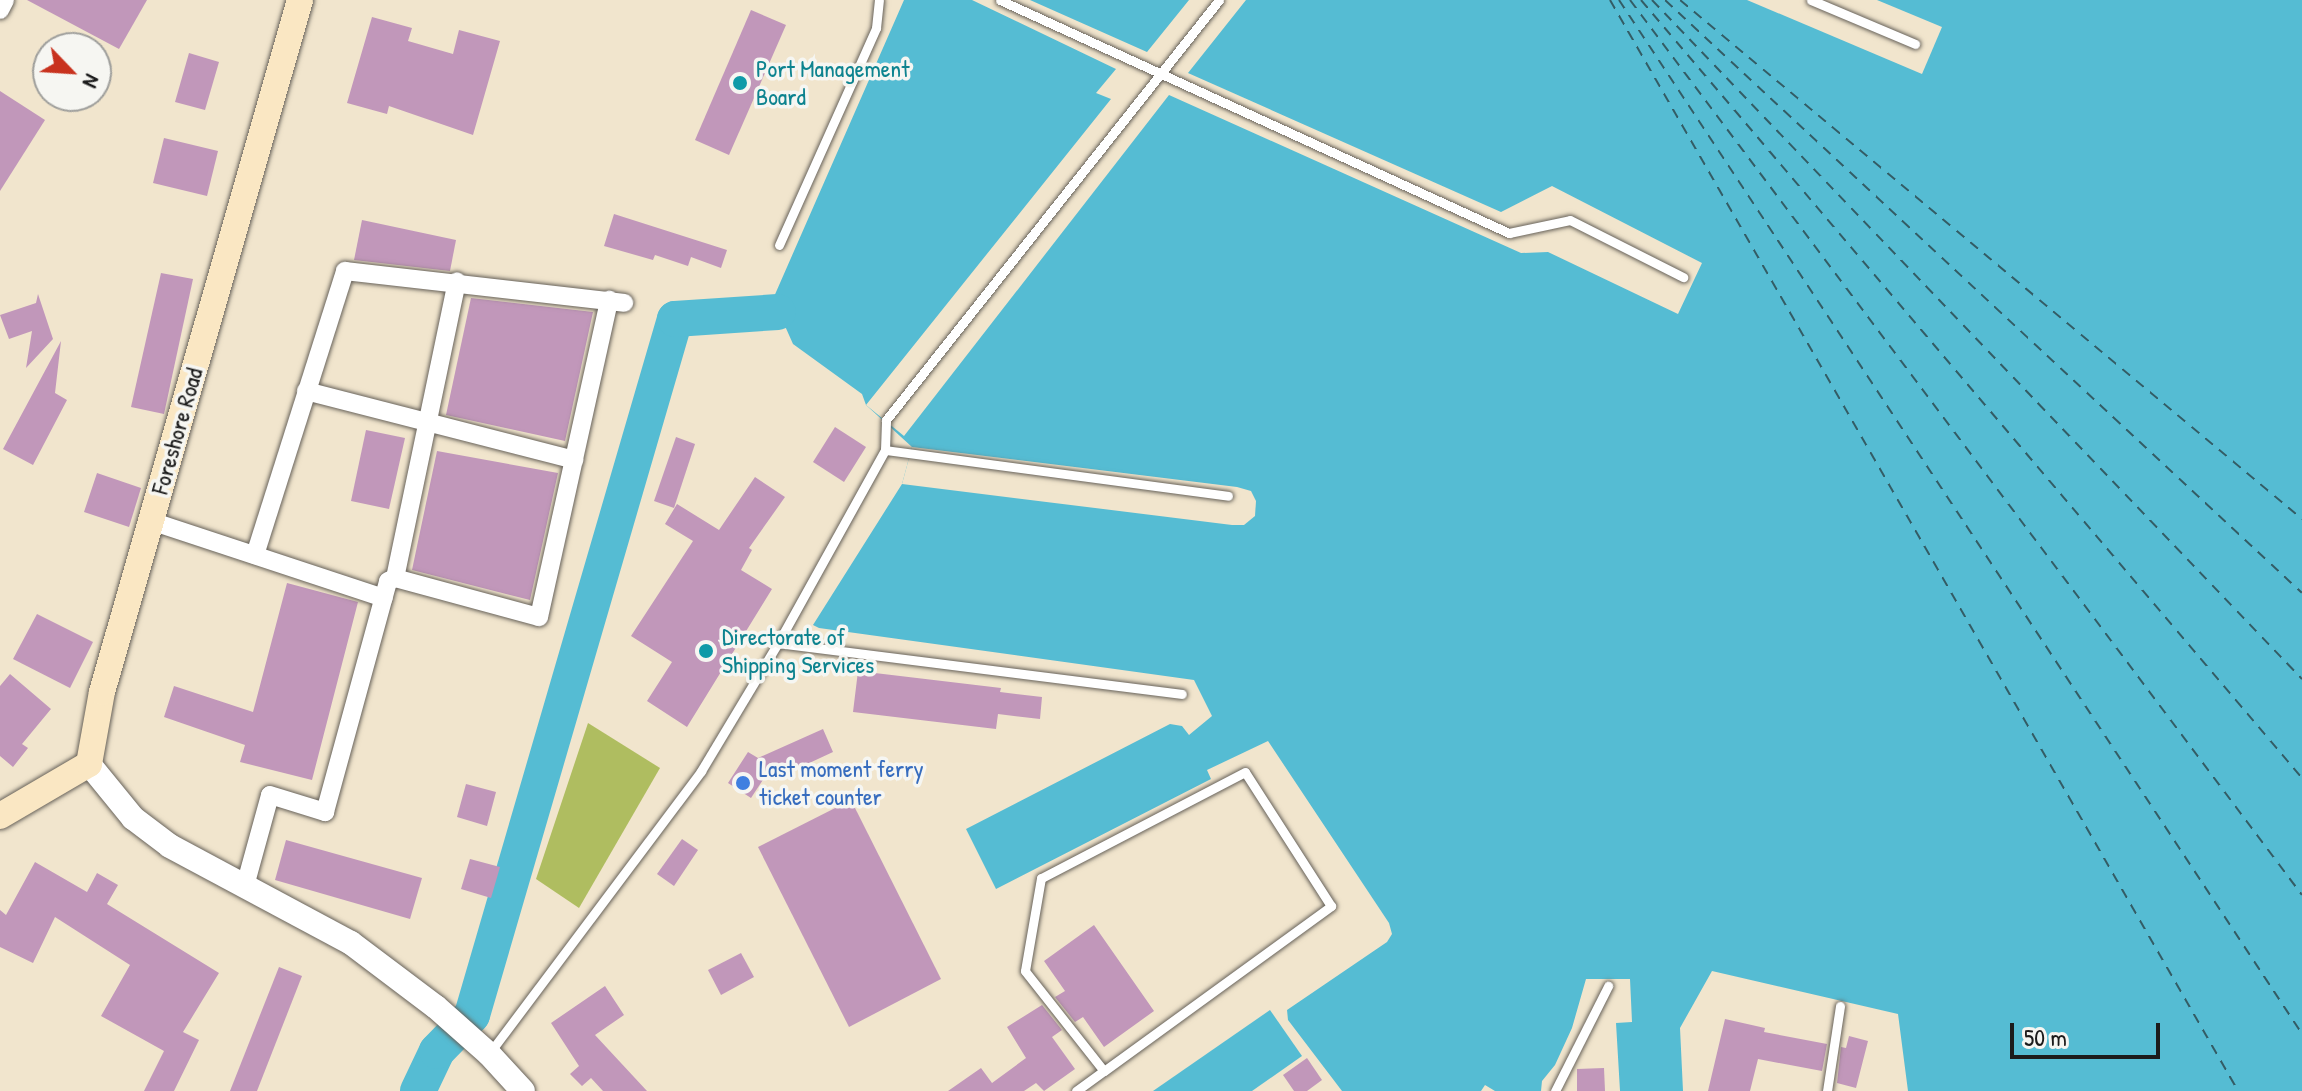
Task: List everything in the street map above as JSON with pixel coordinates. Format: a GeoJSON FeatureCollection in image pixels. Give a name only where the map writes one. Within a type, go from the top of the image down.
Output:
{"type":"FeatureCollection","features":[{"type":"Feature","properties":{"kind":"main road","name":"Foreshore Road"},"geometry":{"type":"LineString","coordinates":[[89,764],[102,692],[300,0]]}},
{"type":"Feature","properties":{"kind":"main road"},"geometry":{"type":"LineString","coordinates":[[0,816],[89,764]]}},
{"type":"Feature","properties":{"kind":"street"},"geometry":{"type":"LineString","coordinates":[[0,10],[5,0]]}},
{"type":"Feature","properties":{"kind":"street"},"geometry":{"type":"LineString","coordinates":[[245,886],[270,795],[325,812],[388,581],[395,578],[539,617],[574,460],[616,302],[457,281],[345,271],[255,555]]}},
{"type":"Feature","properties":{"kind":"street"},"geometry":{"type":"LineString","coordinates":[[395,578],[457,281]]}},
{"type":"Feature","properties":{"kind":"street"},"geometry":{"type":"LineString","coordinates":[[306,391],[574,460]]}},
{"type":"Feature","properties":{"kind":"street"},"geometry":{"type":"LineString","coordinates":[[151,521],[384,598]]}},
{"type":"Feature","properties":{"kind":"street"},"geometry":{"type":"LineString","coordinates":[[89,764],[133,818],[170,846],[351,943],[448,1018],[523,1091]]}},
{"type":"Feature","properties":{"kind":"lane"},"geometry":{"type":"LineString","coordinates":[[779,245],[876,28],[879,0]]}},
{"type":"Feature","properties":{"kind":"lane"},"geometry":{"type":"LineString","coordinates":[[1000,0],[1509,233],[1570,220],[1683,277]]}},
{"type":"Feature","properties":{"kind":"lane"},"geometry":{"type":"LineString","coordinates":[[482,1048],[701,771],[778,643],[885,450],[886,420],[1219,0]]}},
{"type":"Feature","properties":{"kind":"lane"},"geometry":{"type":"LineString","coordinates":[[1811,0],[1915,44]]}},
{"type":"Feature","properties":{"kind":"lane"},"geometry":{"type":"LineString","coordinates":[[885,450],[1228,496]]}},
{"type":"Feature","properties":{"kind":"lane"},"geometry":{"type":"LineString","coordinates":[[778,643],[1182,694]]}},
{"type":"Feature","properties":{"kind":"lane"},"geometry":{"type":"LineString","coordinates":[[1076,1091],[1104,1071],[1331,906],[1245,772],[1041,878],[1025,971],[1104,1071]]}},
{"type":"Feature","properties":{"kind":"lane"},"geometry":{"type":"LineString","coordinates":[[1555,1091],[1608,986]]}},
{"type":"Feature","properties":{"kind":"lane"},"geometry":{"type":"LineString","coordinates":[[1827,1091],[1840,1006]]}},
{"type":"Feature","properties":{"kind":"green space"},"geometry":{"type":"Polygon","coordinates":[[[588,723],[660,768],[579,908],[536,879],[588,723]]]}},
{"type":"Feature","properties":{"kind":"water"},"geometry":{"type":"Polygon","coordinates":[[[904,0],[2302,0],[2302,1091],[1908,1091],[1898,1014],[1712,971],[1680,1028],[1683,1091],[1620,1091],[1616,1023],[1632,1022],[1630,979],[1586,979],[1572,1028],[1555,1065],[1542,1081],[1541,1091],[1495,1091],[1485,1085],[1481,1091],[1342,1091],[1288,1020],[1287,1010],[1387,942],[1392,934],[1389,923],[1268,741],[1207,770],[1211,779],[996,889],[966,829],[1170,724],[1182,726],[1189,735],[1212,716],[1194,680],[813,625],[902,484],[912,447],[866,405],[862,394],[793,344],[773,299],[904,0]]]}},
{"type":"Feature","properties":{"kind":"water"},"geometry":{"type":"Polygon","coordinates":[[[1270,1010],[1302,1056],[1252,1091],[1153,1091],[1270,1010]]]}},
{"type":"Feature","properties":{"kind":"pier"},"geometry":{"type":"Polygon","coordinates":[[[972,0],[1030,0],[1147,52],[1189,0],[1246,0],[1188,73],[1501,212],[1552,186],[1702,263],[1678,314],[1548,252],[1521,253],[1169,95],[904,436],[866,405],[1111,99],[1096,93],[1116,69],[972,0]]]}},
{"type":"Feature","properties":{"kind":"pier"},"geometry":{"type":"Polygon","coordinates":[[[1747,0],[1877,0],[1942,27],[1922,74],[1747,0]]]}},
{"type":"Feature","properties":{"kind":"pier"},"geometry":{"type":"Polygon","coordinates":[[[912,447],[1237,487],[1251,491],[1256,501],[1255,516],[1244,525],[1232,525],[902,484],[912,447]]]}},
{"type":"Feature","properties":{"kind":"building"},"geometry":{"type":"Polygon","coordinates":[[[27,0],[147,0],[119,49],[112,45],[112,32],[87,32],[27,0]]]}},
{"type":"Feature","properties":{"kind":"building","name":"Port Management Board"},"geometry":{"type":"Polygon","coordinates":[[[751,10],[786,25],[729,155],[695,140],[751,10]]]}},
{"type":"Feature","properties":{"kind":"building"},"geometry":{"type":"Polygon","coordinates":[[[372,17],[412,28],[408,41],[453,54],[459,30],[500,41],[473,135],[389,106],[387,114],[347,103],[372,17]]]}},
{"type":"Feature","properties":{"kind":"building"},"geometry":{"type":"Polygon","coordinates":[[[189,53],[219,62],[205,110],[175,102],[189,53]]]}},
{"type":"Feature","properties":{"kind":"building"},"geometry":{"type":"Polygon","coordinates":[[[0,91],[45,120],[0,191],[0,91]]]}},
{"type":"Feature","properties":{"kind":"building"},"geometry":{"type":"Polygon","coordinates":[[[164,138],[218,151],[207,196],[153,183],[164,138]]]}},
{"type":"Feature","properties":{"kind":"building"},"geometry":{"type":"Polygon","coordinates":[[[614,214],[727,250],[721,268],[691,257],[688,266],[655,255],[653,260],[604,246],[614,214]]]}},
{"type":"Feature","properties":{"kind":"building"},"geometry":{"type":"Polygon","coordinates":[[[362,220],[456,240],[450,271],[354,260],[362,220]]]}},
{"type":"Feature","properties":{"kind":"building"},"geometry":{"type":"Polygon","coordinates":[[[161,273],[193,279],[164,414],[131,407],[161,273]]]}},
{"type":"Feature","properties":{"kind":"building"},"geometry":{"type":"Polygon","coordinates":[[[38,294],[53,339],[26,368],[32,331],[9,339],[0,315],[36,303],[38,294]]]}},
{"type":"Feature","properties":{"kind":"building"},"geometry":{"type":"Polygon","coordinates":[[[471,298],[593,312],[565,441],[446,415],[471,298]]]}},
{"type":"Feature","properties":{"kind":"building"},"geometry":{"type":"Polygon","coordinates":[[[61,341],[55,393],[67,400],[33,465],[3,449],[61,341]]]}},
{"type":"Feature","properties":{"kind":"building"},"geometry":{"type":"Polygon","coordinates":[[[835,427],[866,447],[844,482],[813,462],[835,427]]]}},
{"type":"Feature","properties":{"kind":"building"},"geometry":{"type":"Polygon","coordinates":[[[366,430],[405,438],[389,509],[351,501],[366,430]]]}},
{"type":"Feature","properties":{"kind":"building"},"geometry":{"type":"Polygon","coordinates":[[[676,437],[695,444],[674,508],[654,501],[676,437]]]}},
{"type":"Feature","properties":{"kind":"building"},"geometry":{"type":"Polygon","coordinates":[[[437,451],[558,473],[530,600],[412,570],[437,451]]]}},
{"type":"Feature","properties":{"kind":"building"},"geometry":{"type":"Polygon","coordinates":[[[97,473],[141,488],[129,527],[84,512],[97,473]]]}},
{"type":"Feature","properties":{"kind":"building"},"geometry":{"type":"Polygon","coordinates":[[[755,477],[785,497],[749,548],[752,550],[741,570],[772,589],[687,727],[647,701],[672,662],[631,636],[693,541],[665,524],[677,504],[719,530],[755,477]]]}},
{"type":"Feature","properties":{"kind":"building"},"geometry":{"type":"Polygon","coordinates":[[[287,583],[358,602],[312,780],[240,762],[245,745],[164,717],[174,686],[253,712],[287,583]]]}},
{"type":"Feature","properties":{"kind":"building"},"geometry":{"type":"Polygon","coordinates":[[[37,614],[93,642],[70,688],[13,659],[37,614]]]}},
{"type":"Feature","properties":{"kind":"building"},"geometry":{"type":"Polygon","coordinates":[[[858,671],[1001,688],[1000,692],[1042,697],[1040,719],[998,714],[996,729],[853,712],[858,671]]]}},
{"type":"Feature","properties":{"kind":"building"},"geometry":{"type":"Polygon","coordinates":[[[10,674],[51,709],[22,744],[28,748],[13,767],[0,756],[0,686],[10,674]]]}},
{"type":"Feature","properties":{"kind":"building"},"geometry":{"type":"Polygon","coordinates":[[[823,729],[833,752],[777,778],[772,766],[751,798],[728,783],[748,752],[758,758],[823,729]]]}},
{"type":"Feature","properties":{"kind":"building"},"geometry":{"type":"Polygon","coordinates":[[[466,784],[496,792],[487,826],[457,817],[466,784]]]}},
{"type":"Feature","properties":{"kind":"building"},"geometry":{"type":"Polygon","coordinates":[[[851,800],[941,979],[849,1027],[758,847],[851,800]]]}},
{"type":"Feature","properties":{"kind":"building"},"geometry":{"type":"Polygon","coordinates":[[[682,839],[698,850],[674,886],[657,874],[682,839]]]}},
{"type":"Feature","properties":{"kind":"building"},"geometry":{"type":"Polygon","coordinates":[[[286,840],[422,878],[410,919],[275,880],[286,840]]]}},
{"type":"Feature","properties":{"kind":"building"},"geometry":{"type":"Polygon","coordinates":[[[470,859],[500,867],[491,898],[461,889],[470,859]]]}},
{"type":"Feature","properties":{"kind":"building"},"geometry":{"type":"Polygon","coordinates":[[[35,862],[87,892],[97,873],[118,885],[107,904],[219,973],[183,1032],[199,1040],[174,1091],[144,1091],[164,1051],[101,1016],[130,965],[55,917],[33,963],[0,947],[0,910],[6,915],[35,862]]]}},
{"type":"Feature","properties":{"kind":"building"},"geometry":{"type":"Polygon","coordinates":[[[1094,925],[1154,1011],[1104,1047],[1083,1017],[1075,1022],[1055,997],[1065,991],[1044,961],[1094,925]]]}},
{"type":"Feature","properties":{"kind":"building"},"geometry":{"type":"Polygon","coordinates":[[[741,953],[754,977],[721,995],[708,970],[741,953]]]}},
{"type":"Feature","properties":{"kind":"building"},"geometry":{"type":"Polygon","coordinates":[[[279,967],[302,976],[257,1091],[230,1091],[279,967]]]}},
{"type":"Feature","properties":{"kind":"building"},"geometry":{"type":"Polygon","coordinates":[[[605,986],[624,1015],[595,1035],[647,1091],[603,1091],[591,1078],[582,1086],[570,1074],[579,1066],[551,1023],[605,986]]]}},
{"type":"Feature","properties":{"kind":"building"},"geometry":{"type":"Polygon","coordinates":[[[1042,1005],[1062,1030],[1052,1037],[1075,1069],[1044,1091],[1036,1083],[1024,1091],[948,1091],[981,1068],[992,1083],[1026,1058],[1007,1027],[1042,1005]]]}},
{"type":"Feature","properties":{"kind":"building"},"geometry":{"type":"Polygon","coordinates":[[[1725,1019],[1765,1028],[1764,1032],[1827,1044],[1822,1071],[1758,1059],[1750,1091],[1708,1091],[1725,1019]]]}},
{"type":"Feature","properties":{"kind":"building"},"geometry":{"type":"Polygon","coordinates":[[[1849,1036],[1868,1041],[1856,1088],[1837,1083],[1841,1047],[1846,1048],[1849,1036]]]}},
{"type":"Feature","properties":{"kind":"building"},"geometry":{"type":"Polygon","coordinates":[[[1307,1058],[1322,1080],[1307,1091],[1294,1091],[1283,1075],[1307,1058]]]}},
{"type":"Feature","properties":{"kind":"building"},"geometry":{"type":"Polygon","coordinates":[[[1604,1068],[1605,1091],[1577,1091],[1577,1069],[1604,1068]]]}},
{"type":"Feature","properties":{"kind":"waterway"},"geometry":{"type":"LineString","coordinates":[[418,1091],[437,1051],[472,1015],[675,319],[778,312]]}},
{"type":"Feature","properties":{"kind":"ferry route"},"geometry":{"type":"LineString","coordinates":[[1610,0],[2238,1091]]}},
{"type":"Feature","properties":{"kind":"ferry route"},"geometry":{"type":"LineString","coordinates":[[1619,0],[2302,1034]]}},
{"type":"Feature","properties":{"kind":"ferry route"},"geometry":{"type":"LineString","coordinates":[[1630,0],[2302,895]]}},
{"type":"Feature","properties":{"kind":"ferry route"},"geometry":{"type":"LineString","coordinates":[[1641,0],[2302,778]]}},
{"type":"Feature","properties":{"kind":"ferry route"},"geometry":{"type":"LineString","coordinates":[[1652,0],[2302,679]]}},
{"type":"Feature","properties":{"kind":"ferry route"},"geometry":{"type":"LineString","coordinates":[[1665,0],[2302,593]]}},
{"type":"Feature","properties":{"kind":"ferry route"},"geometry":{"type":"LineString","coordinates":[[1680,0],[2302,519]]}},
{"type":"Feature","properties":{"kind":"place","name":"Port Management Board"},"geometry":{"type":"Point","coordinates":[740,83]}},
{"type":"Feature","properties":{"kind":"place","name":"Directorate of Shipping Services"},"geometry":{"type":"Point","coordinates":[706,651]}},
{"type":"Feature","properties":{"kind":"place","name":"Last moment ferry ticket counter"},"geometry":{"type":"Point","coordinates":[743,783]}}]}
